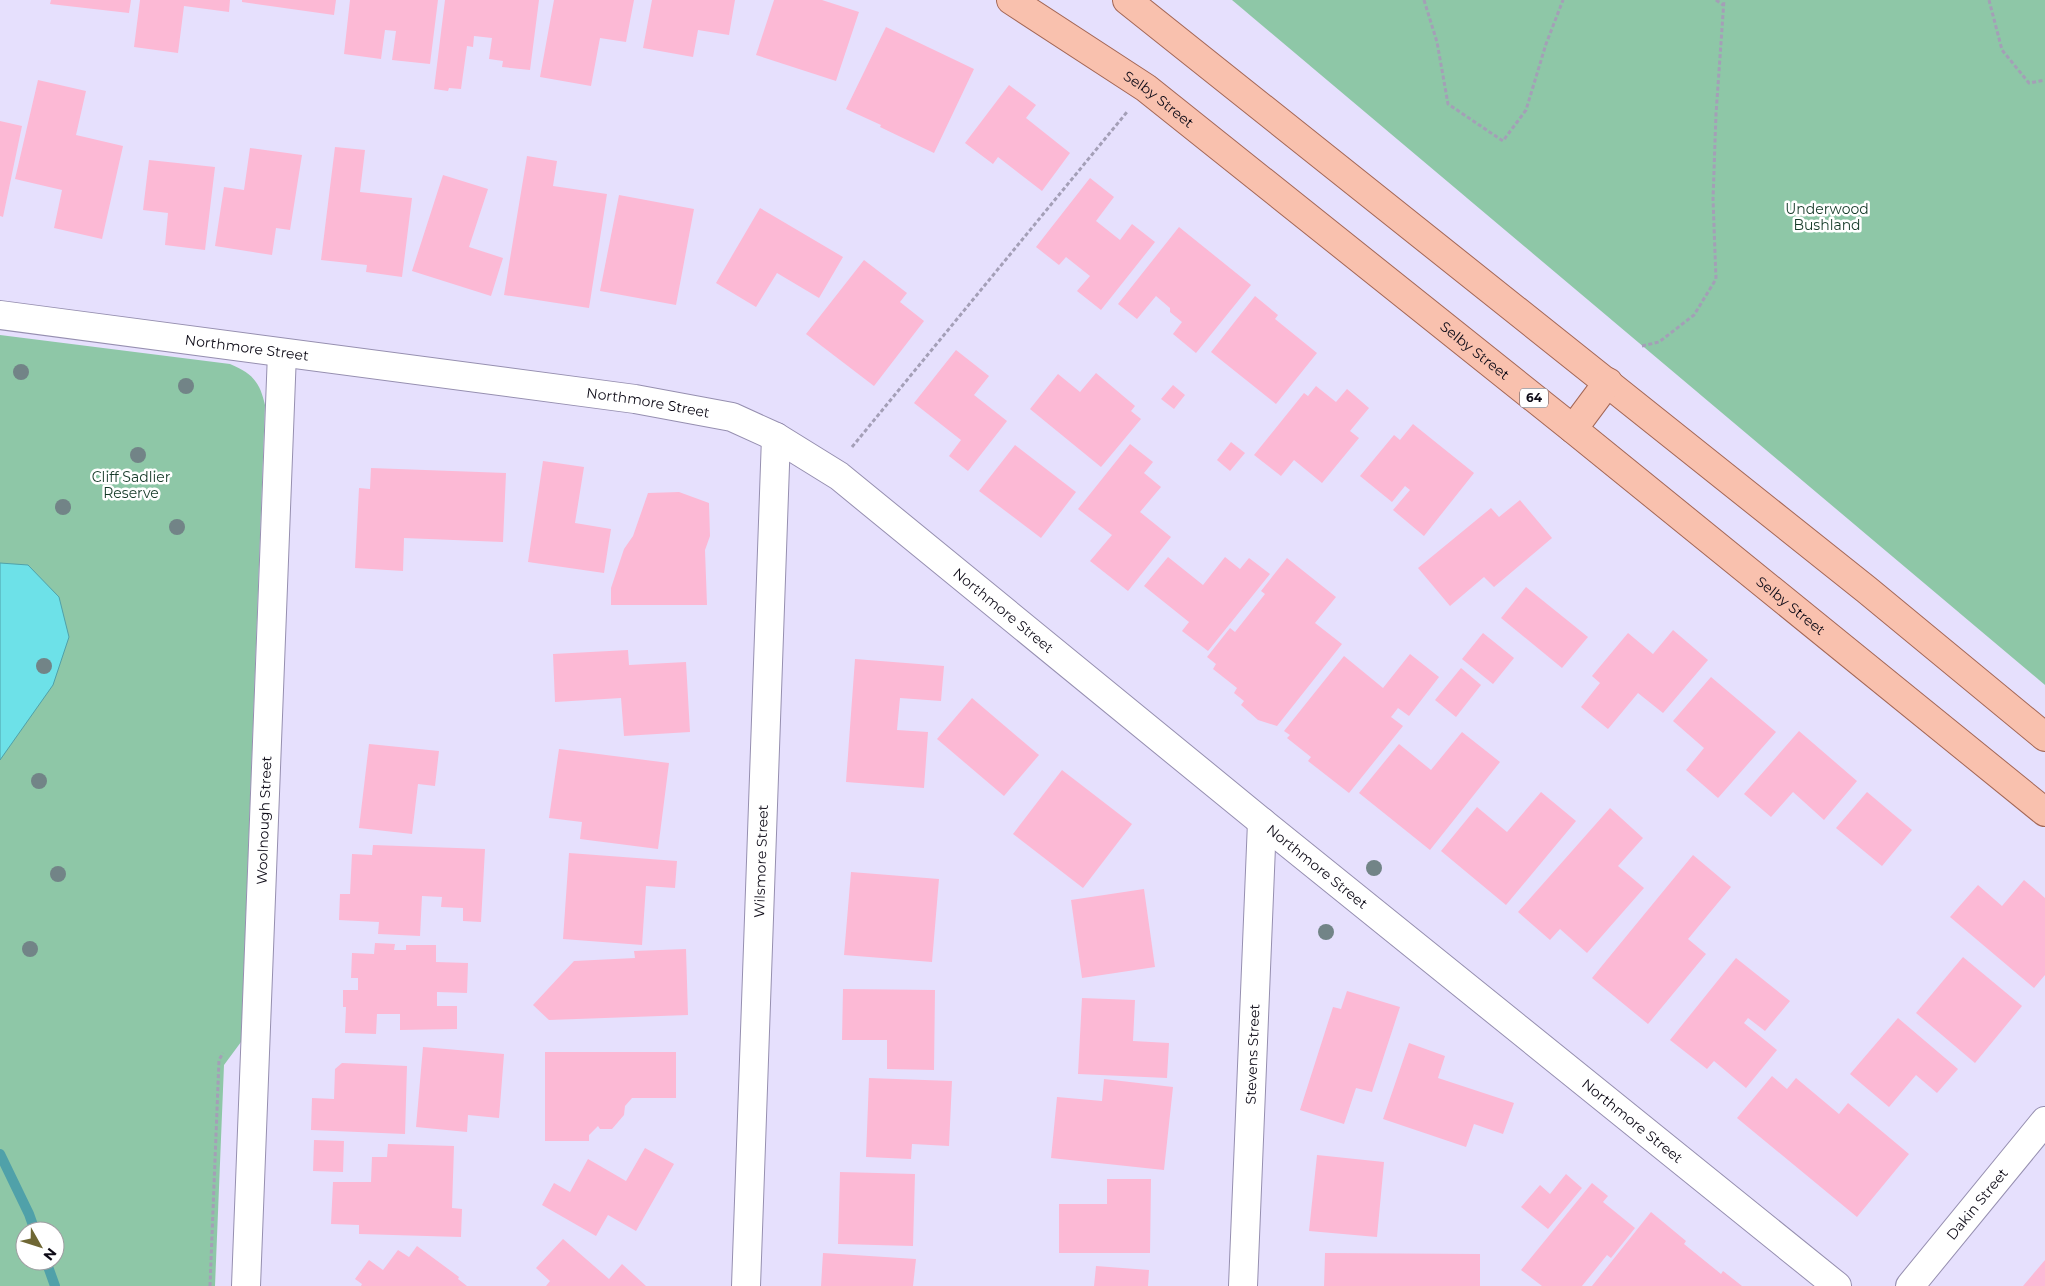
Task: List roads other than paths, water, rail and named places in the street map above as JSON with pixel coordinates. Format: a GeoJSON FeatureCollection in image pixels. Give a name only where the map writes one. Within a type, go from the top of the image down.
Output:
{"type":"FeatureCollection","features":[{"type":"Feature","properties":{"kind":"main road","name":"Selby Street"},"geometry":{"type":"LineString","coordinates":[[1011,0],[1146,88],[1573,429],[2045,812]]}},
{"type":"Feature","properties":{"kind":"main road"},"geometry":{"type":"LineString","coordinates":[[1127,0],[1608,382],[1867,590],[2045,737]]}},
{"type":"Feature","properties":{"kind":"main road"},"geometry":{"type":"LineString","coordinates":[[1573,429],[1608,382]]}},
{"type":"Feature","properties":{"kind":"street","name":"Northmore Street"},"geometry":{"type":"LineString","coordinates":[[0,315],[635,399],[732,417],[776,437],[839,476],[1262,822],[1837,1286]]}},
{"type":"Feature","properties":{"kind":"street","name":"Woolnough Street"},"geometry":{"type":"LineString","coordinates":[[246,1286],[282,353]]}},
{"type":"Feature","properties":{"kind":"street","name":"Wilsmore Street"},"geometry":{"type":"LineString","coordinates":[[746,1286],[776,437]]}},
{"type":"Feature","properties":{"kind":"street","name":"Stevens Street"},"geometry":{"type":"LineString","coordinates":[[1243,1286],[1262,822]]}},
{"type":"Feature","properties":{"kind":"street","name":"Dakin Street"},"geometry":{"type":"LineString","coordinates":[[1910,1286],[2045,1121]]}},
{"type":"Feature","properties":{"kind":"waterway"},"geometry":{"type":"LineString","coordinates":[[0,1154],[31,1221]]}},
{"type":"Feature","properties":{"kind":"waterway"},"geometry":{"type":"LineString","coordinates":[[50,1271],[55,1286]]}},
{"type":"Feature","properties":{"kind":"park label","name":"Underwood Bushland"},"geometry":{"type":"Point","coordinates":[1827,217]}},
{"type":"Feature","properties":{"kind":"park label","name":"Cliff Sadlier Reserve"},"geometry":{"type":"Point","coordinates":[131,486]}}]}
